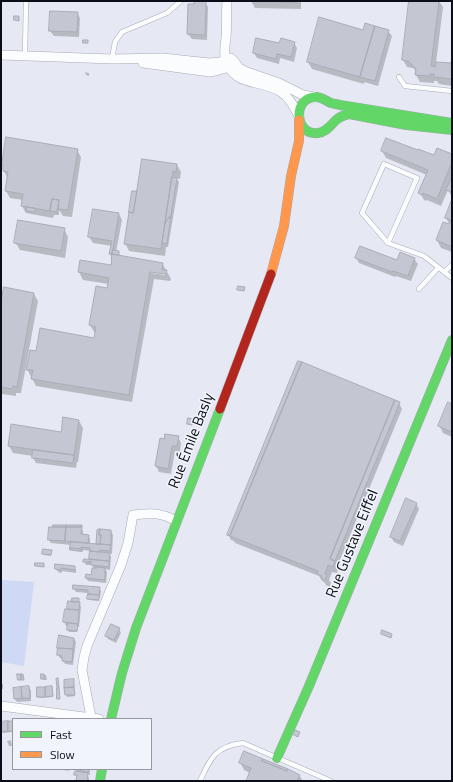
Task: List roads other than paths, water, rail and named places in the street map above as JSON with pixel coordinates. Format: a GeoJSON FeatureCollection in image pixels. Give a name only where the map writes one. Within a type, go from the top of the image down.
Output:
{"type":"FeatureCollection","features":[{"type":"Feature","properties":{"kind":"street"},"geometry":{"type":"LineString","coordinates":[[227,1],[227,48],[235,75],[242,80],[272,87],[282,93],[292,104],[303,127],[308,131],[320,133],[327,130],[340,117],[352,114],[417,126],[452,130]]}},
{"type":"Feature","properties":{"kind":"street"},"geometry":{"type":"LineString","coordinates":[[1,55],[112,59],[163,58],[209,64],[231,62],[247,72],[279,83],[303,95],[322,98],[347,106],[452,123]]}},
{"type":"Feature","properties":{"kind":"street"},"geometry":{"type":"LineString","coordinates":[[299,118],[302,105],[307,100],[314,97]]}},
{"type":"Feature","properties":{"kind":"street"},"geometry":{"type":"LineString","coordinates":[[329,101],[335,115],[333,123]]}},
{"type":"Feature","properties":{"kind":"street","name":"Rue Émile Basly"},"geometry":{"type":"LineString","coordinates":[[111,718],[119,683],[132,639],[271,274],[284,226],[292,170],[299,141],[299,118]]}},
{"type":"Feature","properties":{"kind":"street","name":"Rue Émile Basly"},"geometry":{"type":"LineString","coordinates":[[292,170],[305,145],[320,133]]}},
{"type":"Feature","properties":{"kind":"street","name":"Rue Gustave Eiffel"},"geometry":{"type":"LineString","coordinates":[[277,758],[309,686],[452,340]]}},
{"type":"Feature","properties":{"kind":"street"},"geometry":{"type":"LineString","coordinates":[[1,706],[95,718],[82,670],[84,657],[121,565],[128,542],[133,514],[158,513],[176,521]]}},
{"type":"Feature","properties":{"kind":"street"},"geometry":{"type":"LineString","coordinates":[[100,781],[102,770]]}},
{"type":"Feature","properties":{"kind":"lane"},"geometry":{"type":"LineString","coordinates":[[25,56],[26,1]]}},
{"type":"Feature","properties":{"kind":"lane"},"geometry":{"type":"LineString","coordinates":[[112,59],[115,42],[122,32],[167,13],[181,1]]}},
{"type":"Feature","properties":{"kind":"lane"},"geometry":{"type":"LineString","coordinates":[[399,76],[405,86],[452,91]]}},
{"type":"Feature","properties":{"kind":"lane"},"geometry":{"type":"LineString","coordinates":[[388,243],[417,178],[384,164],[362,213],[388,243],[424,256],[452,278]]}},
{"type":"Feature","properties":{"kind":"lane"},"geometry":{"type":"LineString","coordinates":[[444,272],[452,265]]}},
{"type":"Feature","properties":{"kind":"lane"},"geometry":{"type":"LineString","coordinates":[[419,289],[438,268]]}},
{"type":"Feature","properties":{"kind":"lane"},"geometry":{"type":"LineString","coordinates":[[200,781],[209,762],[218,752],[232,744],[243,743],[331,781]]}}]}
